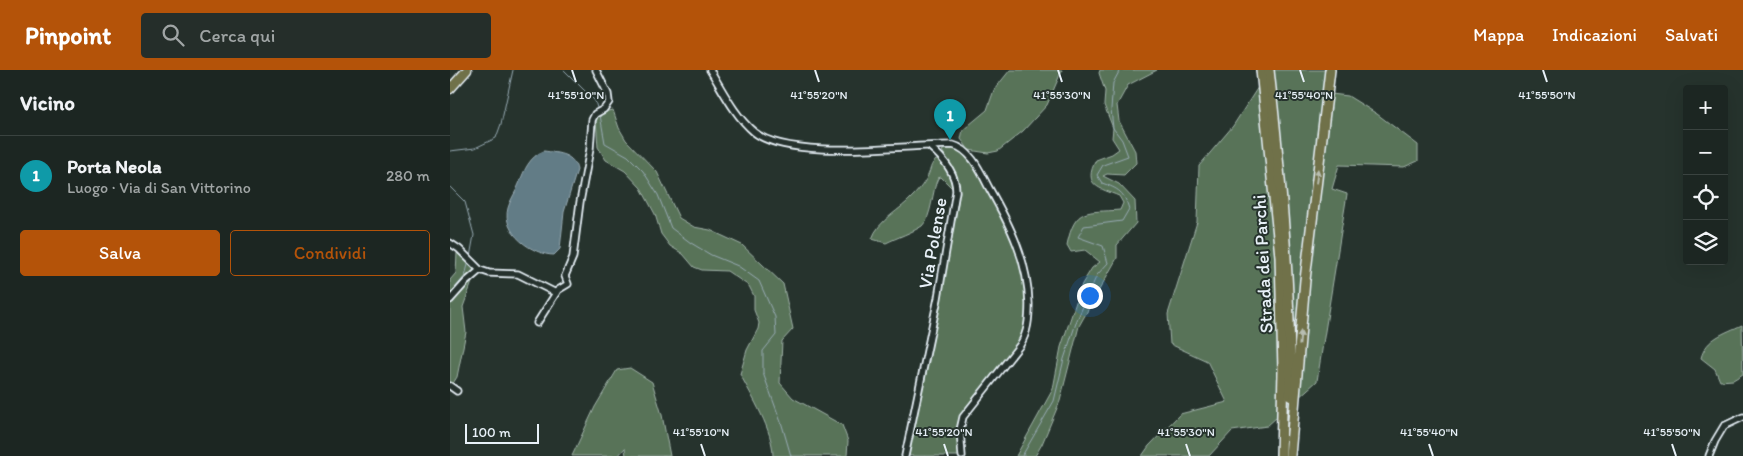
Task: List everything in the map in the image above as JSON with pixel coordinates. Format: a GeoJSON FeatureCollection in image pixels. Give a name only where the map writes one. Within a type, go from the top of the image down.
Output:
{"type":"FeatureCollection","features":[{"type":"Feature","properties":{"kind":"highway","name":"Strada dei Parchi"},"geometry":{"type":"LineString","coordinates":[[1261,70],[1276,163],[1283,370],[1281,456]]}},
{"type":"Feature","properties":{"kind":"highway","name":"Strada dei Parchi"},"geometry":{"type":"LineString","coordinates":[[1269,70],[1276,163],[1288,274],[1290,456]]}},
{"type":"Feature","properties":{"kind":"highway"},"geometry":{"type":"LineString","coordinates":[[1290,456],[1305,280],[1330,70]]}},
{"type":"Feature","properties":{"kind":"main road"},"geometry":{"type":"LineString","coordinates":[[450,89],[467,70]]}},
{"type":"Feature","properties":{"kind":"street"},"geometry":{"type":"LineString","coordinates":[[537,323],[558,290],[568,284],[565,276],[573,257],[593,118],[609,102],[608,94],[596,70]]}},
{"type":"Feature","properties":{"kind":"street"},"geometry":{"type":"LineString","coordinates":[[710,70],[745,122],[756,133],[772,141],[791,146],[823,148],[930,147],[951,145],[958,147],[975,163],[1014,236],[1023,260],[1028,287],[1029,319],[1026,332],[1017,349],[963,417],[960,430],[962,456]]}},
{"type":"Feature","properties":{"kind":"street","name":"Via Polense"},"geometry":{"type":"LineString","coordinates":[[905,456],[938,298],[956,192],[955,183],[950,171],[942,158],[930,147]]}},
{"type":"Feature","properties":{"kind":"street"},"geometry":{"type":"LineString","coordinates":[[450,243],[460,248],[480,270],[489,273],[518,274],[556,293]]}},
{"type":"Feature","properties":{"kind":"street"},"geometry":{"type":"LineString","coordinates":[[450,300],[480,270]]}},
{"type":"Feature","properties":{"kind":"street"},"geometry":{"type":"LineString","coordinates":[[450,386],[457,391]]}},
{"type":"Feature","properties":{"kind":"street"},"geometry":{"type":"LineString","coordinates":[[1709,456],[1724,426],[1743,417]]}},
{"type":"Feature","properties":{"kind":"green space"},"geometry":{"type":"Polygon","coordinates":[[[1010,70],[1062,70],[1047,105],[1023,131],[998,151],[988,153],[969,150],[961,139],[963,130],[987,110],[994,90],[1010,70]]]}},
{"type":"Feature","properties":{"kind":"green space"},"geometry":{"type":"Polygon","coordinates":[[[1100,70],[1157,70],[1128,85],[1117,105],[1119,121],[1135,151],[1136,163],[1124,175],[1107,174],[1103,176],[1119,184],[1135,201],[1136,223],[1117,245],[1117,258],[1079,326],[1060,401],[1042,444],[1035,456],[1016,456],[1053,389],[1061,347],[1082,284],[1092,268],[1100,262],[1085,250],[1071,252],[1067,245],[1070,232],[1074,224],[1084,214],[1120,210],[1123,203],[1119,196],[1105,191],[1092,181],[1092,169],[1096,160],[1119,149],[1112,138],[1113,128],[1104,105],[1105,91],[1099,73],[1100,70]]]}},
{"type":"Feature","properties":{"kind":"green space"},"geometry":{"type":"Polygon","coordinates":[[[1269,70],[1326,70],[1323,93],[1348,96],[1377,114],[1418,145],[1418,161],[1404,167],[1339,165],[1332,189],[1347,194],[1317,381],[1267,426],[1232,431],[1209,456],[1142,456],[1149,446],[1180,414],[1227,402],[1207,361],[1170,344],[1168,314],[1197,222],[1199,166],[1233,126],[1269,70]]]}},
{"type":"Feature","properties":{"kind":"green space"},"geometry":{"type":"Polygon","coordinates":[[[613,110],[619,128],[626,140],[657,172],[679,218],[694,227],[710,230],[742,245],[783,284],[793,329],[782,341],[780,383],[793,398],[842,425],[848,441],[847,456],[773,456],[770,435],[766,425],[740,374],[747,350],[758,329],[759,323],[754,310],[754,296],[749,286],[727,271],[702,270],[694,267],[683,254],[670,246],[661,234],[655,214],[641,188],[625,171],[606,160],[598,147],[597,115],[613,110]]]}},
{"type":"Feature","properties":{"kind":"green space"},"geometry":{"type":"Polygon","coordinates":[[[946,148],[957,149],[971,163],[982,179],[1006,225],[1014,244],[1025,284],[1026,322],[1020,340],[966,407],[959,421],[960,456],[907,456],[960,192],[956,173],[942,151],[946,148]]]}},
{"type":"Feature","properties":{"kind":"green space"},"geometry":{"type":"Polygon","coordinates":[[[936,160],[942,161],[953,179],[955,187],[952,188],[941,177],[938,178],[928,216],[922,226],[886,243],[872,239],[879,226],[920,188],[936,160]]]}},
{"type":"Feature","properties":{"kind":"green space"},"geometry":{"type":"Polygon","coordinates":[[[457,253],[476,271],[463,307],[466,332],[457,377],[450,388],[450,280],[456,273],[457,253]]]}},
{"type":"Feature","properties":{"kind":"green space"},"geometry":{"type":"Polygon","coordinates":[[[1742,325],[1743,374],[1733,380],[1720,381],[1715,369],[1701,358],[1712,341],[1742,325]]]}},
{"type":"Feature","properties":{"kind":"green space"},"geometry":{"type":"Polygon","coordinates":[[[630,368],[652,382],[662,415],[670,456],[626,456],[625,448],[618,456],[572,456],[595,407],[617,370],[630,368]]]}},
{"type":"Feature","properties":{"kind":"water"},"geometry":{"type":"Polygon","coordinates":[[[544,151],[569,157],[577,170],[564,212],[560,249],[554,255],[537,251],[520,241],[509,226],[507,217],[509,205],[525,169],[535,156],[544,151]]]}},
{"type":"Feature","properties":{"kind":"waterway"},"geometry":{"type":"LineString","coordinates":[[450,151],[475,148],[496,138],[513,70]]}},
{"type":"Feature","properties":{"kind":"waterway"},"geometry":{"type":"LineString","coordinates":[[564,70],[595,101],[597,108]]}},
{"type":"Feature","properties":{"kind":"waterway"},"geometry":{"type":"LineString","coordinates":[[1022,456],[1054,401],[1064,359],[1077,320],[1097,275],[1108,263],[1103,246],[1078,237],[1084,226],[1122,221],[1129,209],[1123,195],[1113,187],[1102,183],[1097,175],[1103,165],[1128,156],[1122,140],[1113,128],[1111,109],[1113,83],[1120,70]]}},
{"type":"Feature","properties":{"kind":"waterway"},"geometry":{"type":"LineString","coordinates":[[600,115],[605,143],[628,156],[643,171],[658,195],[671,228],[691,243],[711,255],[738,266],[759,281],[775,317],[776,335],[763,351],[763,373],[791,456]]}},
{"type":"Feature","properties":{"kind":"waterway"},"geometry":{"type":"LineString","coordinates":[[450,187],[465,202],[474,235],[470,257]]}},
{"type":"Feature","properties":{"kind":"waterway"},"geometry":{"type":"LineString","coordinates":[[450,294],[465,276],[469,261]]}},
{"type":"Feature","properties":{"kind":"place","name":"Porta Neola"},"geometry":{"type":"Point","coordinates":[950,140]}}]}
